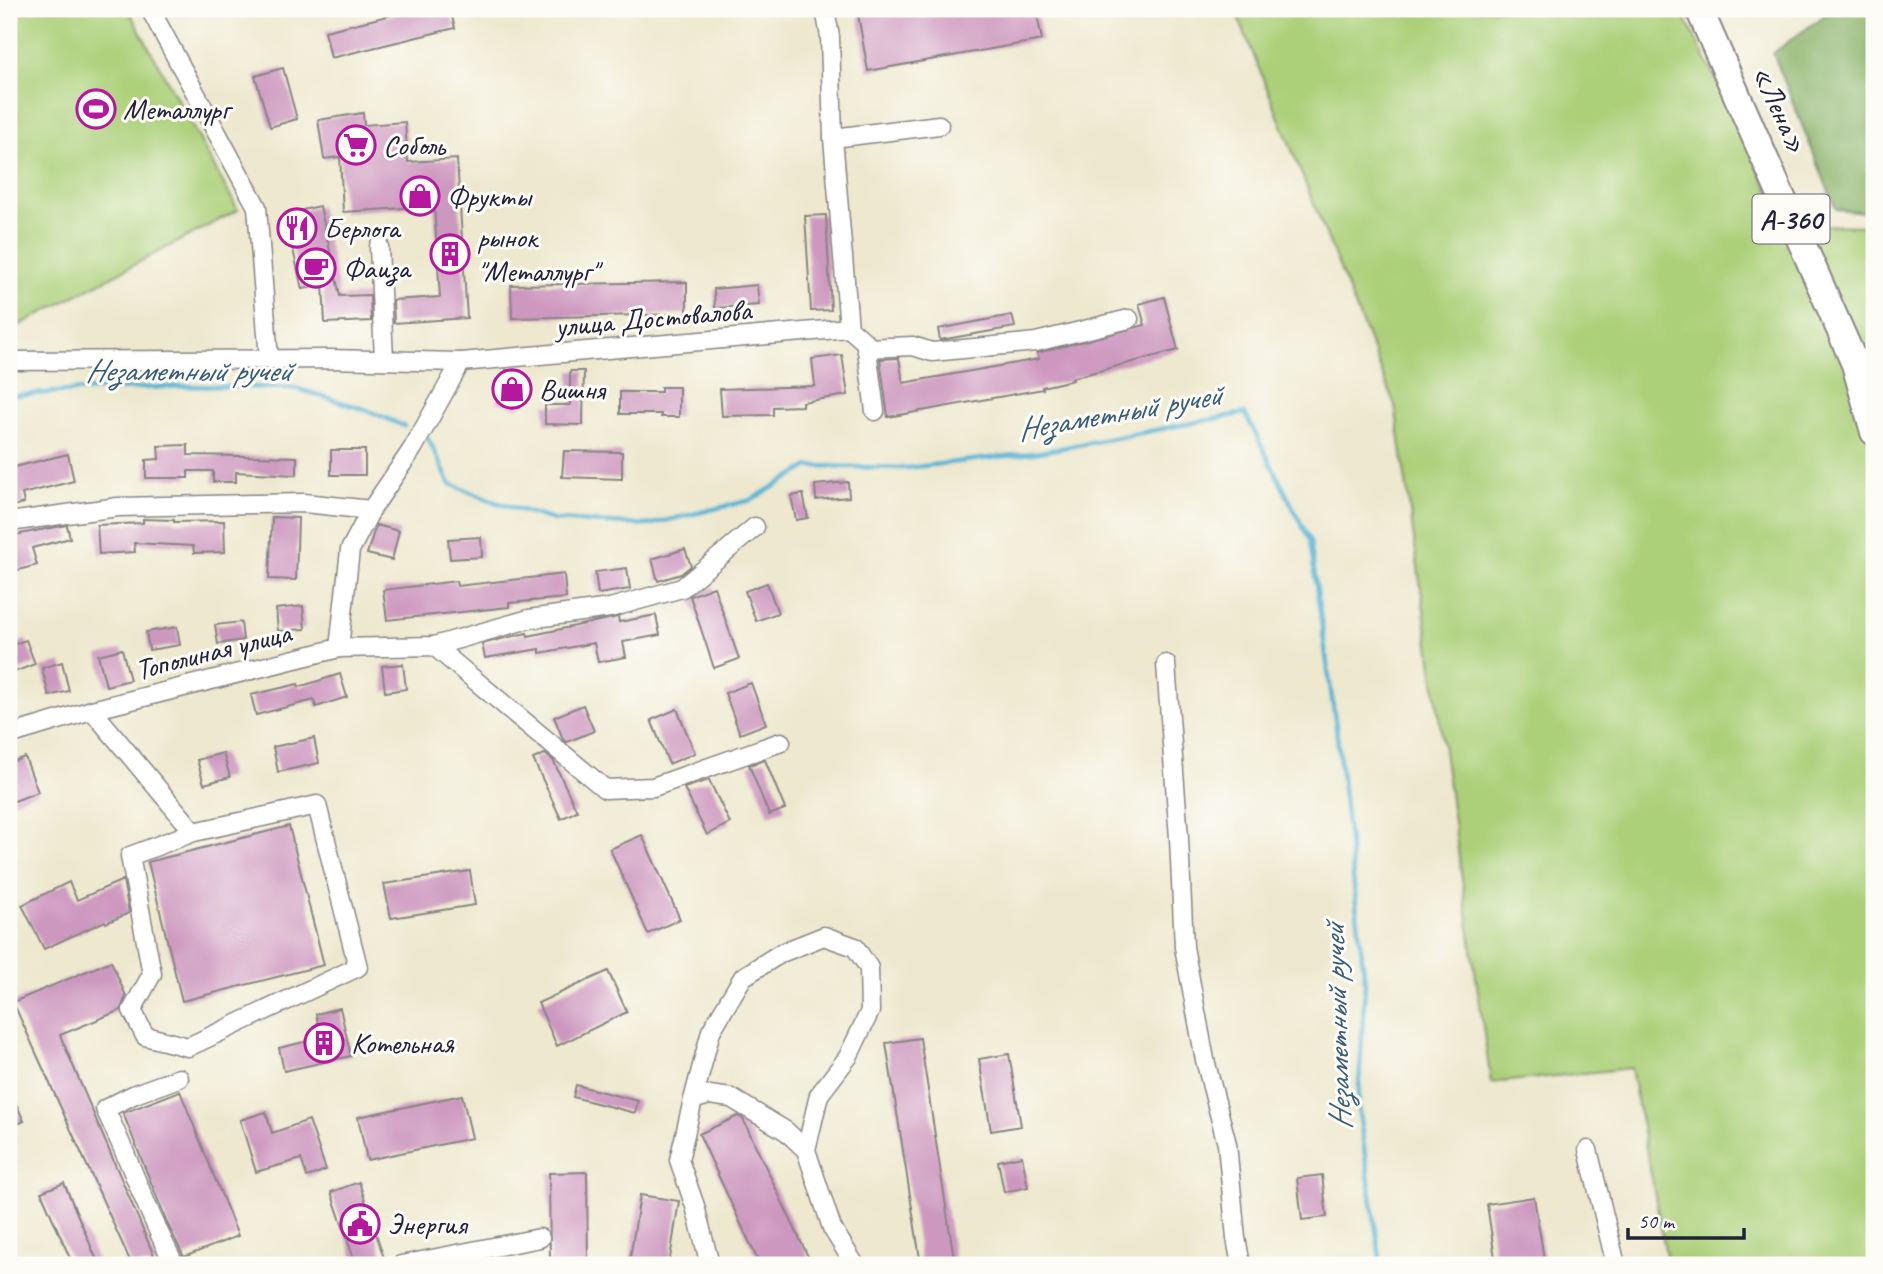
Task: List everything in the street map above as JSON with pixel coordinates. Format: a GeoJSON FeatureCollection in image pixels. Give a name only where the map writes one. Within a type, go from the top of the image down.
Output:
{"type":"FeatureCollection","features":[{"type":"Feature","properties":{"kind":"highway","name":"«Лена»"},"geometry":{"type":"LineString","coordinates":[[1699,9],[1855,364],[1874,432]]}},
{"type":"Feature","properties":{"kind":"street"},"geometry":{"type":"LineString","coordinates":[[150,9],[257,207],[269,359]]}},
{"type":"Feature","properties":{"kind":"street"},"geometry":{"type":"LineString","coordinates":[[825,9],[830,37],[833,138],[849,328],[866,343],[874,411]]}},
{"type":"Feature","properties":{"kind":"street"},"geometry":{"type":"LineString","coordinates":[[833,138],[939,125]]}},
{"type":"Feature","properties":{"kind":"street"},"geometry":{"type":"LineString","coordinates":[[379,246],[384,360]]}},
{"type":"Feature","properties":{"kind":"street"},"geometry":{"type":"LineString","coordinates":[[866,348],[913,346],[932,352],[1036,342],[1129,319]]}},
{"type":"Feature","properties":{"kind":"street","name":"улица Достовалова"},"geometry":{"type":"LineString","coordinates":[[9,361],[269,359],[461,362],[849,328]]}},
{"type":"Feature","properties":{"kind":"street"},"geometry":{"type":"LineString","coordinates":[[339,648],[350,550],[371,510],[413,448],[461,362]]}},
{"type":"Feature","properties":{"kind":"street"},"geometry":{"type":"LineString","coordinates":[[9,522],[118,507],[304,503],[371,510]]}},
{"type":"Feature","properties":{"kind":"street","name":"Тополиная улица"},"geometry":{"type":"LineString","coordinates":[[9,735],[92,710],[339,648],[434,646],[529,620],[610,608],[682,588],[754,527]]}},
{"type":"Feature","properties":{"kind":"street"},"geometry":{"type":"LineString","coordinates":[[434,646],[605,789],[653,787],[781,742]]}},
{"type":"Feature","properties":{"kind":"street"},"geometry":{"type":"LineString","coordinates":[[1166,664],[1184,947],[1205,1060],[1227,1144],[1241,1265]]}},
{"type":"Feature","properties":{"kind":"street"},"geometry":{"type":"LineString","coordinates":[[92,710],[194,832]]}},
{"type":"Feature","properties":{"kind":"street"},"geometry":{"type":"LineString","coordinates":[[317,805],[358,967],[188,1047],[145,1036],[132,1010],[152,974],[130,856],[194,832],[317,805]]}},
{"type":"Feature","properties":{"kind":"street"},"geometry":{"type":"LineString","coordinates":[[710,1265],[695,1206],[679,1160],[711,1031],[743,977],[781,953],[824,936],[855,947],[869,968],[870,1011],[848,1057],[818,1095],[806,1150]]}},
{"type":"Feature","properties":{"kind":"street"},"geometry":{"type":"LineString","coordinates":[[175,1265],[160,1237],[105,1109],[135,1094],[179,1078]]}},
{"type":"Feature","properties":{"kind":"street"},"geometry":{"type":"LineString","coordinates":[[693,1100],[709,1095],[732,1098],[786,1130],[806,1150],[832,1228],[855,1265]]}},
{"type":"Feature","properties":{"kind":"street"},"geometry":{"type":"LineString","coordinates":[[1588,1150],[1616,1265]]}},
{"type":"Feature","properties":{"kind":"street"},"geometry":{"type":"LineString","coordinates":[[401,1265],[540,1238]]}},
{"type":"Feature","properties":{"kind":"green space","name":"Металлург"},"geometry":{"type":"Polygon","coordinates":[[[9,9],[128,9],[238,210],[16,327],[9,328],[9,9]]]}},
{"type":"Feature","properties":{"kind":"green space"},"geometry":{"type":"Polygon","coordinates":[[[1235,9],[1681,9],[1786,225],[1874,226],[1874,1265],[1668,1265],[1631,1068],[1491,1083],[1395,405],[1235,9]]]}},
{"type":"Feature","properties":{"kind":"green space"},"geometry":{"type":"Polygon","coordinates":[[[1833,9],[1874,9],[1874,213],[1836,209],[1773,53],[1833,9]]]}},
{"type":"Feature","properties":{"kind":"building"},"geometry":{"type":"Polygon","coordinates":[[[417,9],[450,9],[455,28],[331,58],[325,31],[417,9]]]}},
{"type":"Feature","properties":{"kind":"building"},"geometry":{"type":"Polygon","coordinates":[[[857,9],[1036,9],[1042,40],[868,71],[857,9]]]}},
{"type":"Feature","properties":{"kind":"building"},"geometry":{"type":"Polygon","coordinates":[[[283,68],[297,119],[270,127],[255,76],[283,68]]]}},
{"type":"Feature","properties":{"kind":"building","name":"рынок \"Металлург\""},"geometry":{"type":"Polygon","coordinates":[[[363,113],[364,125],[405,122],[408,162],[457,159],[467,318],[394,323],[393,300],[440,297],[434,206],[343,212],[340,157],[324,159],[318,120],[363,113]]]}},
{"type":"Feature","properties":{"kind":"building"},"geometry":{"type":"Polygon","coordinates":[[[320,206],[340,296],[370,295],[371,321],[325,323],[323,285],[302,289],[285,214],[320,206]]]}},
{"type":"Feature","properties":{"kind":"building"},"geometry":{"type":"Polygon","coordinates":[[[826,215],[831,310],[811,311],[805,216],[826,215]]]}},
{"type":"Feature","properties":{"kind":"building"},"geometry":{"type":"Polygon","coordinates":[[[687,282],[687,314],[512,318],[511,285],[687,282]]]}},
{"type":"Feature","properties":{"kind":"building"},"geometry":{"type":"Polygon","coordinates":[[[757,285],[759,305],[715,308],[714,289],[757,285]]]}},
{"type":"Feature","properties":{"kind":"building"},"geometry":{"type":"Polygon","coordinates":[[[1164,297],[1178,350],[1072,378],[1073,380],[1042,387],[1043,389],[888,417],[880,359],[899,358],[903,383],[1039,359],[1037,353],[1145,325],[1139,304],[1164,297]]]}},
{"type":"Feature","properties":{"kind":"building"},"geometry":{"type":"Polygon","coordinates":[[[1012,315],[1015,327],[940,340],[938,329],[1012,315]]]}},
{"type":"Feature","properties":{"kind":"building"},"geometry":{"type":"Polygon","coordinates":[[[842,355],[848,395],[802,402],[802,406],[773,407],[773,415],[722,416],[720,389],[815,386],[812,359],[842,355]]]}},
{"type":"Feature","properties":{"kind":"building","name":"Вишня"},"geometry":{"type":"Polygon","coordinates":[[[506,370],[528,377],[519,408],[497,402],[506,370]]]}},
{"type":"Feature","properties":{"kind":"building"},"geometry":{"type":"Polygon","coordinates":[[[570,371],[584,371],[583,425],[545,424],[545,405],[570,405],[570,371]]]}},
{"type":"Feature","properties":{"kind":"building"},"geometry":{"type":"Polygon","coordinates":[[[661,387],[679,387],[679,417],[620,414],[620,392],[661,392],[661,387]]]}},
{"type":"Feature","properties":{"kind":"building"},"geometry":{"type":"Polygon","coordinates":[[[188,445],[188,455],[297,457],[297,475],[236,472],[236,482],[213,482],[213,471],[188,471],[188,478],[146,478],[146,460],[159,459],[158,446],[188,445]]]}},
{"type":"Feature","properties":{"kind":"building"},"geometry":{"type":"Polygon","coordinates":[[[331,450],[365,450],[365,475],[331,475],[331,450]]]}},
{"type":"Feature","properties":{"kind":"building"},"geometry":{"type":"Polygon","coordinates":[[[564,451],[622,452],[622,479],[562,477],[564,451]]]}},
{"type":"Feature","properties":{"kind":"building"},"geometry":{"type":"Polygon","coordinates":[[[68,454],[74,481],[22,494],[24,503],[9,507],[9,461],[12,461],[14,467],[68,454]]]}},
{"type":"Feature","properties":{"kind":"building"},"geometry":{"type":"Polygon","coordinates":[[[848,482],[849,497],[816,500],[815,485],[848,482]]]}},
{"type":"Feature","properties":{"kind":"building"},"geometry":{"type":"Polygon","coordinates":[[[803,494],[808,518],[796,520],[791,496],[803,494]]]}},
{"type":"Feature","properties":{"kind":"building"},"geometry":{"type":"Polygon","coordinates":[[[272,517],[298,518],[296,580],[269,579],[272,517]]]}},
{"type":"Feature","properties":{"kind":"building"},"geometry":{"type":"Polygon","coordinates":[[[143,519],[174,522],[224,521],[225,552],[194,553],[193,546],[134,543],[135,552],[99,554],[97,525],[143,523],[143,519]]]}},
{"type":"Feature","properties":{"kind":"building"},"geometry":{"type":"Polygon","coordinates":[[[67,525],[70,538],[32,548],[37,565],[11,572],[9,536],[67,525]]]}},
{"type":"Feature","properties":{"kind":"building"},"geometry":{"type":"Polygon","coordinates":[[[376,525],[399,531],[392,560],[367,554],[376,525]]]}},
{"type":"Feature","properties":{"kind":"building"},"geometry":{"type":"Polygon","coordinates":[[[481,537],[482,557],[450,559],[448,539],[481,537]]]}},
{"type":"Feature","properties":{"kind":"building"},"geometry":{"type":"Polygon","coordinates":[[[685,549],[691,566],[681,574],[658,581],[652,559],[685,549]]]}},
{"type":"Feature","properties":{"kind":"building"},"geometry":{"type":"Polygon","coordinates":[[[627,568],[630,589],[598,594],[595,572],[627,568]]]}},
{"type":"Feature","properties":{"kind":"building"},"geometry":{"type":"Polygon","coordinates":[[[564,574],[566,598],[387,620],[383,590],[456,581],[457,586],[564,574]]]}},
{"type":"Feature","properties":{"kind":"building"},"geometry":{"type":"Polygon","coordinates":[[[767,583],[778,613],[756,621],[745,591],[767,583]]]}},
{"type":"Feature","properties":{"kind":"building"},"geometry":{"type":"Polygon","coordinates":[[[714,587],[739,659],[714,668],[690,596],[714,587]]]}},
{"type":"Feature","properties":{"kind":"building"},"geometry":{"type":"Polygon","coordinates":[[[303,606],[305,629],[278,631],[276,609],[303,606]]]}},
{"type":"Feature","properties":{"kind":"building"},"geometry":{"type":"Polygon","coordinates":[[[656,615],[660,635],[623,642],[626,657],[598,662],[594,643],[540,653],[540,649],[485,658],[482,644],[618,617],[619,622],[656,615]]]}},
{"type":"Feature","properties":{"kind":"building"},"geometry":{"type":"Polygon","coordinates":[[[241,622],[243,640],[218,644],[215,625],[241,622]]]}},
{"type":"Feature","properties":{"kind":"building"},"geometry":{"type":"Polygon","coordinates":[[[177,627],[180,645],[149,650],[146,632],[177,627]]]}},
{"type":"Feature","properties":{"kind":"building"},"geometry":{"type":"Polygon","coordinates":[[[26,640],[35,664],[12,673],[9,646],[26,640]]]}},
{"type":"Feature","properties":{"kind":"building"},"geometry":{"type":"Polygon","coordinates":[[[122,649],[130,680],[106,686],[98,655],[122,649]]]}},
{"type":"Feature","properties":{"kind":"building"},"geometry":{"type":"Polygon","coordinates":[[[62,662],[69,691],[49,696],[42,668],[62,662]]]}},
{"type":"Feature","properties":{"kind":"building"},"geometry":{"type":"Polygon","coordinates":[[[403,664],[406,689],[385,692],[382,666],[403,664]]]}},
{"type":"Feature","properties":{"kind":"building"},"geometry":{"type":"Polygon","coordinates":[[[340,674],[347,697],[316,707],[314,700],[256,715],[251,695],[298,684],[299,687],[340,674]]]}},
{"type":"Feature","properties":{"kind":"building"},"geometry":{"type":"Polygon","coordinates":[[[751,683],[766,724],[740,734],[725,693],[751,683]]]}},
{"type":"Feature","properties":{"kind":"building"},"geometry":{"type":"Polygon","coordinates":[[[583,705],[594,731],[567,742],[563,739],[554,717],[583,705]]]}},
{"type":"Feature","properties":{"kind":"building"},"geometry":{"type":"Polygon","coordinates":[[[677,709],[695,753],[669,764],[651,720],[677,709]]]}},
{"type":"Feature","properties":{"kind":"building"},"geometry":{"type":"Polygon","coordinates":[[[314,738],[319,763],[278,772],[273,747],[314,738]]]}},
{"type":"Feature","properties":{"kind":"building"},"geometry":{"type":"Polygon","coordinates":[[[223,753],[230,777],[204,784],[197,760],[223,753]]]}},
{"type":"Feature","properties":{"kind":"building"},"geometry":{"type":"Polygon","coordinates":[[[545,754],[553,760],[577,811],[561,819],[533,759],[545,754]]]}},
{"type":"Feature","properties":{"kind":"building"},"geometry":{"type":"Polygon","coordinates":[[[25,757],[38,792],[9,803],[9,763],[25,757]]]}},
{"type":"Feature","properties":{"kind":"building"},"geometry":{"type":"Polygon","coordinates":[[[765,760],[785,809],[769,815],[749,765],[765,760]]]}},
{"type":"Feature","properties":{"kind":"building"},"geometry":{"type":"Polygon","coordinates":[[[709,780],[730,823],[707,835],[684,788],[709,780]]]}},
{"type":"Feature","properties":{"kind":"building"},"geometry":{"type":"Polygon","coordinates":[[[289,826],[324,965],[182,1001],[148,862],[289,826]]]}},
{"type":"Feature","properties":{"kind":"building"},"geometry":{"type":"Polygon","coordinates":[[[642,835],[680,919],[648,934],[610,849],[642,835]]]}},
{"type":"Feature","properties":{"kind":"building"},"geometry":{"type":"Polygon","coordinates":[[[470,871],[475,905],[391,918],[384,884],[470,871]]]}},
{"type":"Feature","properties":{"kind":"building"},"geometry":{"type":"Polygon","coordinates":[[[123,880],[129,913],[44,949],[22,905],[69,882],[77,900],[123,880]]]}},
{"type":"Feature","properties":{"kind":"building"},"geometry":{"type":"Polygon","coordinates":[[[111,961],[126,996],[121,1010],[60,1035],[158,1265],[132,1265],[13,1002],[111,961]]]}},
{"type":"Feature","properties":{"kind":"building"},"geometry":{"type":"Polygon","coordinates":[[[608,971],[627,1012],[557,1046],[538,1003],[608,971]]]}},
{"type":"Feature","properties":{"kind":"building","name":"Котельная"},"geometry":{"type":"Polygon","coordinates":[[[340,1008],[351,1056],[284,1071],[279,1048],[321,1038],[316,1014],[340,1008]]]}},
{"type":"Feature","properties":{"kind":"building"},"geometry":{"type":"Polygon","coordinates":[[[920,1038],[955,1265],[921,1265],[886,1043],[920,1038]]]}},
{"type":"Feature","properties":{"kind":"building"},"geometry":{"type":"Polygon","coordinates":[[[1009,1054],[1021,1126],[991,1131],[979,1059],[1009,1054]]]}},
{"type":"Feature","properties":{"kind":"building"},"geometry":{"type":"Polygon","coordinates":[[[576,1085],[638,1101],[635,1113],[573,1097],[576,1085]]]}},
{"type":"Feature","properties":{"kind":"building"},"geometry":{"type":"Polygon","coordinates":[[[9,1088],[24,1121],[9,1128],[9,1088]]]}},
{"type":"Feature","properties":{"kind":"building"},"geometry":{"type":"Polygon","coordinates":[[[180,1091],[238,1236],[184,1257],[168,1225],[123,1113],[180,1091]]]}},
{"type":"Feature","properties":{"kind":"building"},"geometry":{"type":"Polygon","coordinates":[[[462,1095],[472,1138],[367,1160],[358,1117],[462,1095]]]}},
{"type":"Feature","properties":{"kind":"building"},"geometry":{"type":"Polygon","coordinates":[[[266,1112],[272,1133],[309,1120],[326,1170],[307,1177],[301,1159],[256,1172],[240,1120],[266,1112]]]}},
{"type":"Feature","properties":{"kind":"building"},"geometry":{"type":"Polygon","coordinates":[[[738,1116],[743,1119],[812,1265],[760,1265],[699,1134],[738,1116]]]}},
{"type":"Feature","properties":{"kind":"building"},"geometry":{"type":"Polygon","coordinates":[[[1022,1156],[1028,1187],[1004,1192],[998,1161],[1022,1156]]]}},
{"type":"Feature","properties":{"kind":"building"},"geometry":{"type":"Polygon","coordinates":[[[587,1172],[588,1265],[550,1265],[549,1173],[587,1172]]]}},
{"type":"Feature","properties":{"kind":"building"},"geometry":{"type":"Polygon","coordinates":[[[1322,1175],[1327,1217],[1302,1220],[1297,1178],[1322,1175]]]}},
{"type":"Feature","properties":{"kind":"building"},"geometry":{"type":"Polygon","coordinates":[[[359,1182],[385,1261],[373,1265],[356,1265],[331,1192],[359,1182]]]}},
{"type":"Feature","properties":{"kind":"building"},"geometry":{"type":"Polygon","coordinates":[[[64,1183],[99,1265],[73,1265],[41,1192],[64,1183]]]}},
{"type":"Feature","properties":{"kind":"building"},"geometry":{"type":"Polygon","coordinates":[[[640,1195],[679,1201],[669,1265],[629,1265],[640,1195]]]}},
{"type":"Feature","properties":{"kind":"building"},"geometry":{"type":"Polygon","coordinates":[[[1534,1197],[1545,1265],[1496,1265],[1487,1204],[1534,1197]]]}},
{"type":"Feature","properties":{"kind":"waterway","name":"Незаметный ручей"},"geometry":{"type":"LineString","coordinates":[[9,396],[189,386],[295,388],[367,410],[404,426]]}},
{"type":"Feature","properties":{"kind":"waterway","name":"Незаметный ручей"},"geometry":{"type":"LineString","coordinates":[[428,438],[450,484],[495,502],[553,520],[648,525],[751,500],[809,466],[907,468],[1040,452],[1245,413],[1310,541],[1336,727],[1365,983],[1358,1106],[1381,1265]]}},
{"type":"Feature","properties":{"kind":"place","name":"Металлург"},"geometry":{"type":"Point","coordinates":[96,109]}},
{"type":"Feature","properties":{"kind":"place","name":"Соболь"},"geometry":{"type":"Point","coordinates":[356,145]}},
{"type":"Feature","properties":{"kind":"place","name":"Фрукты"},"geometry":{"type":"Point","coordinates":[420,196]}},
{"type":"Feature","properties":{"kind":"place","name":"Берлога"},"geometry":{"type":"Point","coordinates":[297,228]}},
{"type":"Feature","properties":{"kind":"place","name":"рынок \"Металлург\""},"geometry":{"type":"Point","coordinates":[450,254]}},
{"type":"Feature","properties":{"kind":"place","name":"Фаиза"},"geometry":{"type":"Point","coordinates":[316,268]}},
{"type":"Feature","properties":{"kind":"place","name":"Вишня"},"geometry":{"type":"Point","coordinates":[512,389]}},
{"type":"Feature","properties":{"kind":"place","name":"Котельная"},"geometry":{"type":"Point","coordinates":[324,1043]}},
{"type":"Feature","properties":{"kind":"place","name":"Энергия"},"geometry":{"type":"Point","coordinates":[360,1224]}}]}
